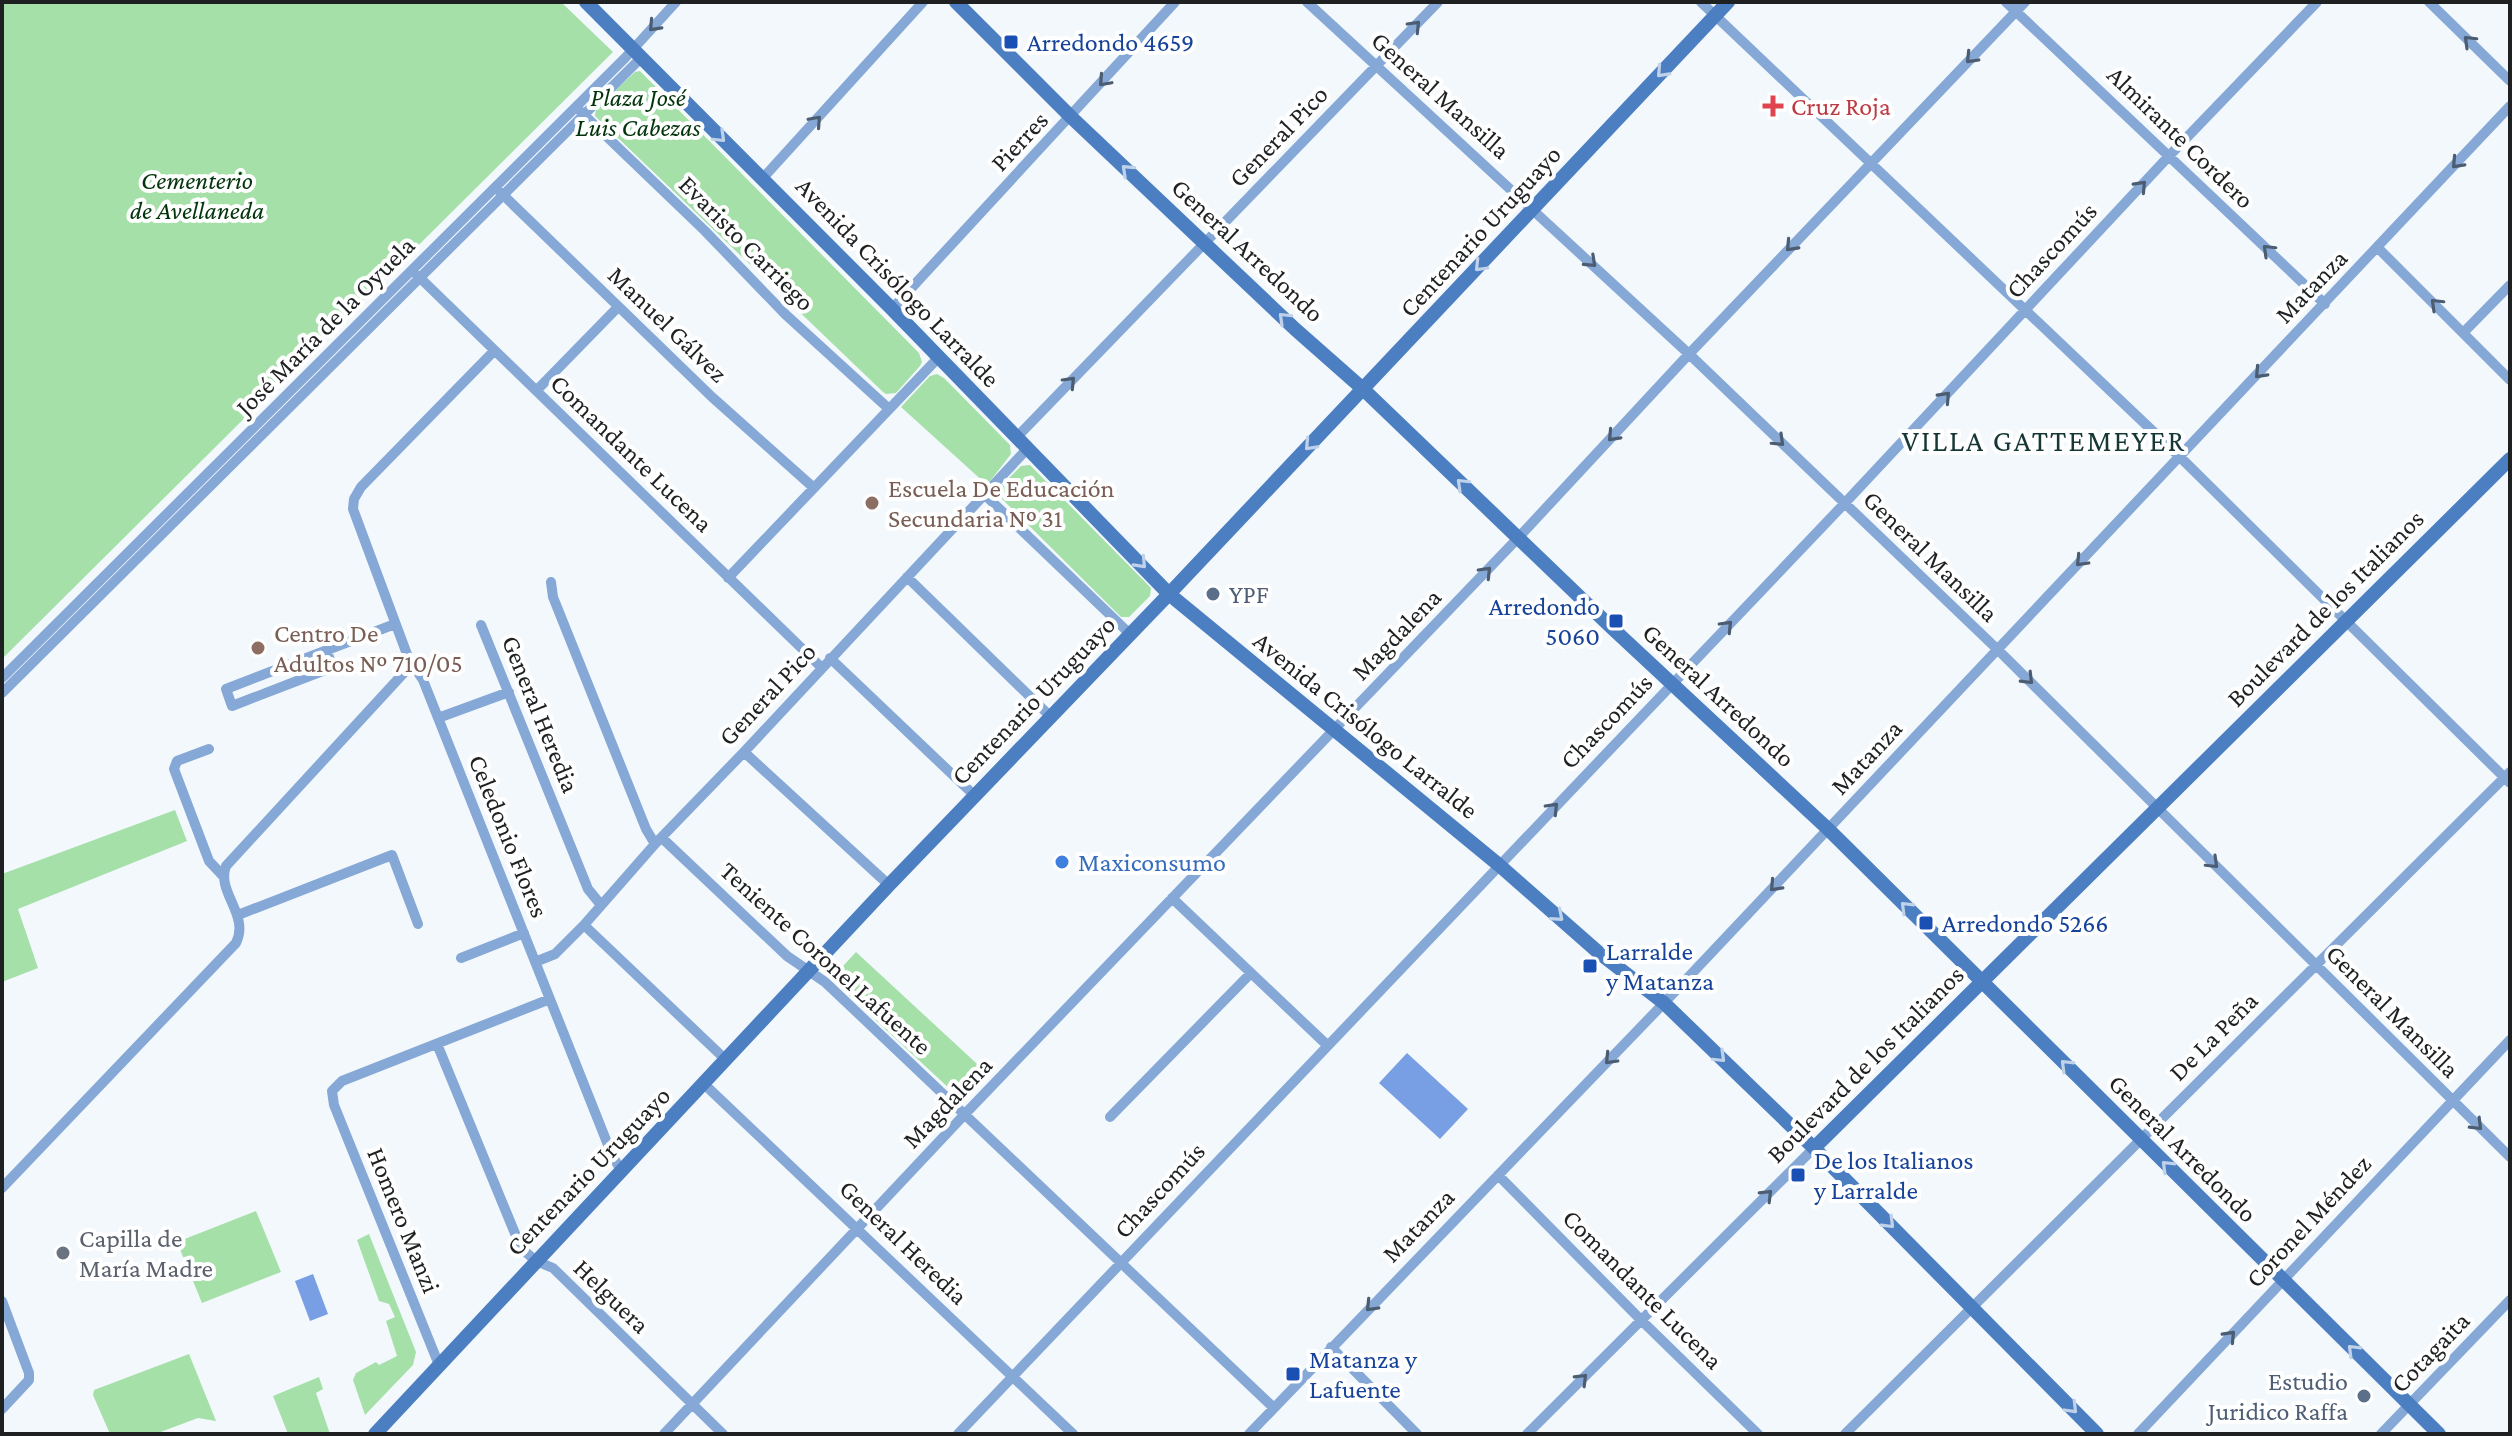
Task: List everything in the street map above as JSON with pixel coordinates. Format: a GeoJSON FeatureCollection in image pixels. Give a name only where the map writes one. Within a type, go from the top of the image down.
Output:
{"type":"FeatureCollection","features":[{"type":"Feature","properties":{"kind":"street","name":"Avenida Crisólogo Larralde"},"geometry":{"type":"LineString","coordinates":[[586,2],[763,178],[1169,594],[1499,865],[1598,952],[1664,1003],[1814,1148],[2097,1434]]}},
{"type":"Feature","properties":{"kind":"street","name":"José María de la Oyuela"},"geometry":{"type":"LineString","coordinates":[[2,693],[637,54],[676,2]]}},
{"type":"Feature","properties":{"kind":"street"},"geometry":{"type":"LineString","coordinates":[[763,178],[923,2]]}},
{"type":"Feature","properties":{"kind":"street","name":"General Arredondo"},"geometry":{"type":"LineString","coordinates":[[956,2],[1071,117],[1828,829],[2439,1434]]}},
{"type":"Feature","properties":{"kind":"street","name":"Pierres"},"geometry":{"type":"LineString","coordinates":[[892,309],[1175,2]]}},
{"type":"Feature","properties":{"kind":"street","name":"General Mansilla"},"geometry":{"type":"LineString","coordinates":[[1307,2],[1689,354],[1997,649],[2510,1157]]}},
{"type":"Feature","properties":{"kind":"street","name":"General Pico"},"geometry":{"type":"LineString","coordinates":[[535,962],[555,954],[584,925],[658,841],[985,495],[1021,443],[1205,242],[1438,2]]}},
{"type":"Feature","properties":{"kind":"street"},"geometry":{"type":"LineString","coordinates":[[1701,2],[2180,457],[2508,778]]}},
{"type":"Feature","properties":{"kind":"street","name":"Centenario Uruguayo"},"geometry":{"type":"LineString","coordinates":[[379,1433],[439,1365],[811,972],[889,885],[1169,594],[1728,2]]}},
{"type":"Feature","properties":{"kind":"street","name":"Almirante Cordero"},"geometry":{"type":"LineString","coordinates":[[2006,2],[2325,304]]}},
{"type":"Feature","properties":{"kind":"street","name":"Magdalena"},"geometry":{"type":"LineString","coordinates":[[664,1434],[2025,2]]}},
{"type":"Feature","properties":{"kind":"street","name":"Chascomús"},"geometry":{"type":"LineString","coordinates":[[958,1434],[1844,504],[2317,2]]}},
{"type":"Feature","properties":{"kind":"street"},"geometry":{"type":"LineString","coordinates":[[2429,2],[2510,81]]}},
{"type":"Feature","properties":{"kind":"street","name":"Matanza"},"geometry":{"type":"LineString","coordinates":[[1249,1434],[1664,1003],[2510,106]]}},
{"type":"Feature","properties":{"kind":"street","name":"Evaristo Carriego"},"geometry":{"type":"LineString","coordinates":[[580,110],[705,231],[785,314],[888,408]]}},
{"type":"Feature","properties":{"kind":"street","name":"Manuel Gálvez"},"geometry":{"type":"LineString","coordinates":[[499,191],[712,397],[814,488]]}},
{"type":"Feature","properties":{"kind":"street"},"geometry":{"type":"LineString","coordinates":[[2378,248],[2510,380]]}},
{"type":"Feature","properties":{"kind":"street","name":"José María de la Oyuela"},"geometry":{"type":"LineString","coordinates":[[2,678],[416,274]]}},
{"type":"Feature","properties":{"kind":"street","name":"Comandante Lucena"},"geometry":{"type":"LineString","coordinates":[[416,274],[821,667]]}},
{"type":"Feature","properties":{"kind":"street"},"geometry":{"type":"LineString","coordinates":[[2464,332],[2510,285]]}},
{"type":"Feature","properties":{"kind":"street"},"geometry":{"type":"LineString","coordinates":[[537,390],[618,307]]}},
{"type":"Feature","properties":{"kind":"street","name":"Celedonio Flores"},"geometry":{"type":"LineString","coordinates":[[494,351],[361,487],[354,499],[355,518],[395,624],[412,664],[423,680],[612,1155],[622,1172]]}},
{"type":"Feature","properties":{"kind":"street"},"geometry":{"type":"LineString","coordinates":[[728,578],[938,358]]}},
{"type":"Feature","properties":{"kind":"street","name":"Boulevard de los Italianos"},"geometry":{"type":"LineString","coordinates":[[1527,1434],[2510,459]]}},
{"type":"Feature","properties":{"kind":"street"},"geometry":{"type":"LineString","coordinates":[[985,495],[1130,634]]}},
{"type":"Feature","properties":{"kind":"street"},"geometry":{"type":"LineString","coordinates":[[907,577],[1051,717]]}},
{"type":"Feature","properties":{"kind":"street","name":"Teniente Coronel Lafuente"},"geometry":{"type":"LineString","coordinates":[[551,582],[553,597],[646,829],[787,956],[811,972],[1274,1408]]}},
{"type":"Feature","properties":{"kind":"street"},"geometry":{"type":"LineString","coordinates":[[326,650],[333,667],[232,706],[226,689],[326,650],[395,624]]}},
{"type":"Feature","properties":{"kind":"street","name":"General Heredia"},"geometry":{"type":"LineString","coordinates":[[481,625],[588,889],[601,905]]}},
{"type":"Feature","properties":{"kind":"street"},"geometry":{"type":"LineString","coordinates":[[830,658],[975,796]]}},
{"type":"Feature","properties":{"kind":"street"},"geometry":{"type":"LineString","coordinates":[[224,877],[231,858],[412,664]]}},
{"type":"Feature","properties":{"kind":"street"},"geometry":{"type":"LineString","coordinates":[[438,718],[509,692]]}},
{"type":"Feature","properties":{"kind":"street"},"geometry":{"type":"LineString","coordinates":[[2,1188],[236,943],[241,925],[238,915],[224,877],[209,861],[174,769],[177,761],[209,749]]}},
{"type":"Feature","properties":{"kind":"street"},"geometry":{"type":"LineString","coordinates":[[744,752],[889,885]]}},
{"type":"Feature","properties":{"kind":"street","name":"De La Peña"},"geometry":{"type":"LineString","coordinates":[[1845,1434],[2316,964],[2508,778]]}},
{"type":"Feature","properties":{"kind":"street"},"geometry":{"type":"LineString","coordinates":[[238,915],[392,855],[418,924]]}},
{"type":"Feature","properties":{"kind":"street"},"geometry":{"type":"LineString","coordinates":[[1172,898],[1327,1045]]}},
{"type":"Feature","properties":{"kind":"street"},"geometry":{"type":"LineString","coordinates":[[584,925],[726,1060]]}},
{"type":"Feature","properties":{"kind":"street"},"geometry":{"type":"LineString","coordinates":[[461,958],[524,933]]}},
{"type":"Feature","properties":{"kind":"street"},"geometry":{"type":"LineString","coordinates":[[1110,1117],[1250,974]]}},
{"type":"Feature","properties":{"kind":"street"},"geometry":{"type":"LineString","coordinates":[[437,1044],[550,999]]}},
{"type":"Feature","properties":{"kind":"street","name":"Coronel Méndez"},"geometry":{"type":"LineString","coordinates":[[2138,1434],[2510,1040]]}},
{"type":"Feature","properties":{"kind":"street","name":"Homero Manzi"},"geometry":{"type":"LineString","coordinates":[[437,1044],[342,1081],[332,1091],[334,1105],[439,1365]]}},
{"type":"Feature","properties":{"kind":"street","name":"Helguera"},"geometry":{"type":"LineString","coordinates":[[437,1044],[521,1248],[536,1261],[553,1268],[723,1434]]}},
{"type":"Feature","properties":{"kind":"street","name":"General Heredia"},"geometry":{"type":"LineString","coordinates":[[704,1084],[1073,1434]]}},
{"type":"Feature","properties":{"kind":"street","name":"Comandante Lucena"},"geometry":{"type":"LineString","coordinates":[[1498,1175],[1758,1434]]}},
{"type":"Feature","properties":{"kind":"street","name":"Cotagaita"},"geometry":{"type":"LineString","coordinates":[[2381,1434],[2510,1300]]}},
{"type":"Feature","properties":{"kind":"street"},"geometry":{"type":"LineString","coordinates":[[2,1301],[28,1366],[29,1380],[2,1409]]}},
{"type":"Feature","properties":{"kind":"street"},"geometry":{"type":"LineString","coordinates":[[1331,1347],[1417,1434]]}},
{"type":"Feature","properties":{"kind":"green space","name":"Cementerio de Avellaneda"},"geometry":{"type":"Polygon","coordinates":[[[2,2],[561,2],[613,52],[2,659],[2,2]]]}},
{"type":"Feature","properties":{"kind":"green space","name":"Plaza José Luis Cabezas"},"geometry":{"type":"Polygon","coordinates":[[[640,71],[919,353],[920,366],[896,393],[883,392],[595,116],[596,108],[635,72],[640,71]]]}},
{"type":"Feature","properties":{"kind":"green space"},"geometry":{"type":"Polygon","coordinates":[[[937,374],[1010,445],[1011,454],[987,485],[901,407],[930,376],[937,374]]]}},
{"type":"Feature","properties":{"kind":"green space"},"geometry":{"type":"Polygon","coordinates":[[[1030,465],[1151,588],[1150,596],[1129,617],[1121,617],[995,492],[1021,466],[1030,465]]]}},
{"type":"Feature","properties":{"kind":"green space"},"geometry":{"type":"Polygon","coordinates":[[[175,810],[187,841],[18,909],[38,968],[2,982],[2,874],[175,810]]]}},
{"type":"Feature","properties":{"kind":"green space"},"geometry":{"type":"Polygon","coordinates":[[[856,952],[989,1075],[964,1102],[831,979],[856,952]]]}},
{"type":"Feature","properties":{"kind":"green space"},"geometry":{"type":"Polygon","coordinates":[[[256,1211],[281,1272],[202,1303],[177,1242],[256,1211]]]}},
{"type":"Feature","properties":{"kind":"green space"},"geometry":{"type":"Polygon","coordinates":[[[369,1234],[416,1352],[413,1365],[365,1415],[353,1380],[356,1373],[376,1362],[379,1365],[397,1356],[386,1321],[395,1317],[389,1304],[379,1301],[357,1240],[369,1234]]]}},
{"type":"Feature","properties":{"kind":"green space"},"geometry":{"type":"Polygon","coordinates":[[[189,1354],[216,1421],[198,1418],[155,1434],[110,1434],[93,1395],[94,1390],[189,1354]]]}},
{"type":"Feature","properties":{"kind":"green space"},"geometry":{"type":"Polygon","coordinates":[[[319,1377],[323,1389],[316,1393],[330,1434],[288,1434],[273,1396],[319,1377]]]}},
{"type":"Feature","properties":{"kind":"water"},"geometry":{"type":"Polygon","coordinates":[[[1407,1053],[1468,1109],[1440,1139],[1379,1083],[1407,1053]]]}},
{"type":"Feature","properties":{"kind":"water"},"geometry":{"type":"Polygon","coordinates":[[[313,1274],[328,1314],[310,1321],[295,1281],[313,1274]]]}},
{"type":"Feature","properties":{"kind":"place","name":"Arredondo 4659"},"geometry":{"type":"Point","coordinates":[1011,42]}},
{"type":"Feature","properties":{"kind":"place","name":"Cruz Roja"},"geometry":{"type":"Point","coordinates":[1773,106]}},
{"type":"Feature","properties":{"kind":"place","name":"Escuela De Educación Secundaria Nº 31"},"geometry":{"type":"Point","coordinates":[872,503]}},
{"type":"Feature","properties":{"kind":"place","name":"YPF"},"geometry":{"type":"Point","coordinates":[1213,594]}},
{"type":"Feature","properties":{"kind":"place","name":"Arredondo 5060"},"geometry":{"type":"Point","coordinates":[1616,621]}},
{"type":"Feature","properties":{"kind":"place","name":"Centro De Adultos Nº 710/05"},"geometry":{"type":"Point","coordinates":[258,648]}},
{"type":"Feature","properties":{"kind":"place","name":"Maxiconsumo"},"geometry":{"type":"Point","coordinates":[1062,862]}},
{"type":"Feature","properties":{"kind":"place","name":"Arredondo 5266"},"geometry":{"type":"Point","coordinates":[1926,923]}},
{"type":"Feature","properties":{"kind":"place","name":"Larralde y Matanza"},"geometry":{"type":"Point","coordinates":[1590,966]}},
{"type":"Feature","properties":{"kind":"place","name":"De los Italianos y Larralde"},"geometry":{"type":"Point","coordinates":[1798,1175]}},
{"type":"Feature","properties":{"kind":"place","name":"Capilla de María Madre"},"geometry":{"type":"Point","coordinates":[63,1253]}},
{"type":"Feature","properties":{"kind":"place","name":"Matanza y Lafuente"},"geometry":{"type":"Point","coordinates":[1293,1374]}},
{"type":"Feature","properties":{"kind":"place","name":"Estudio Juridico Raffa"},"geometry":{"type":"Point","coordinates":[2364,1396]}},
{"type":"Feature","properties":{"kind":"district","name":"VILLA GATTEMEYER"},"geometry":{"type":"Point","coordinates":[2044,441]}}]}
